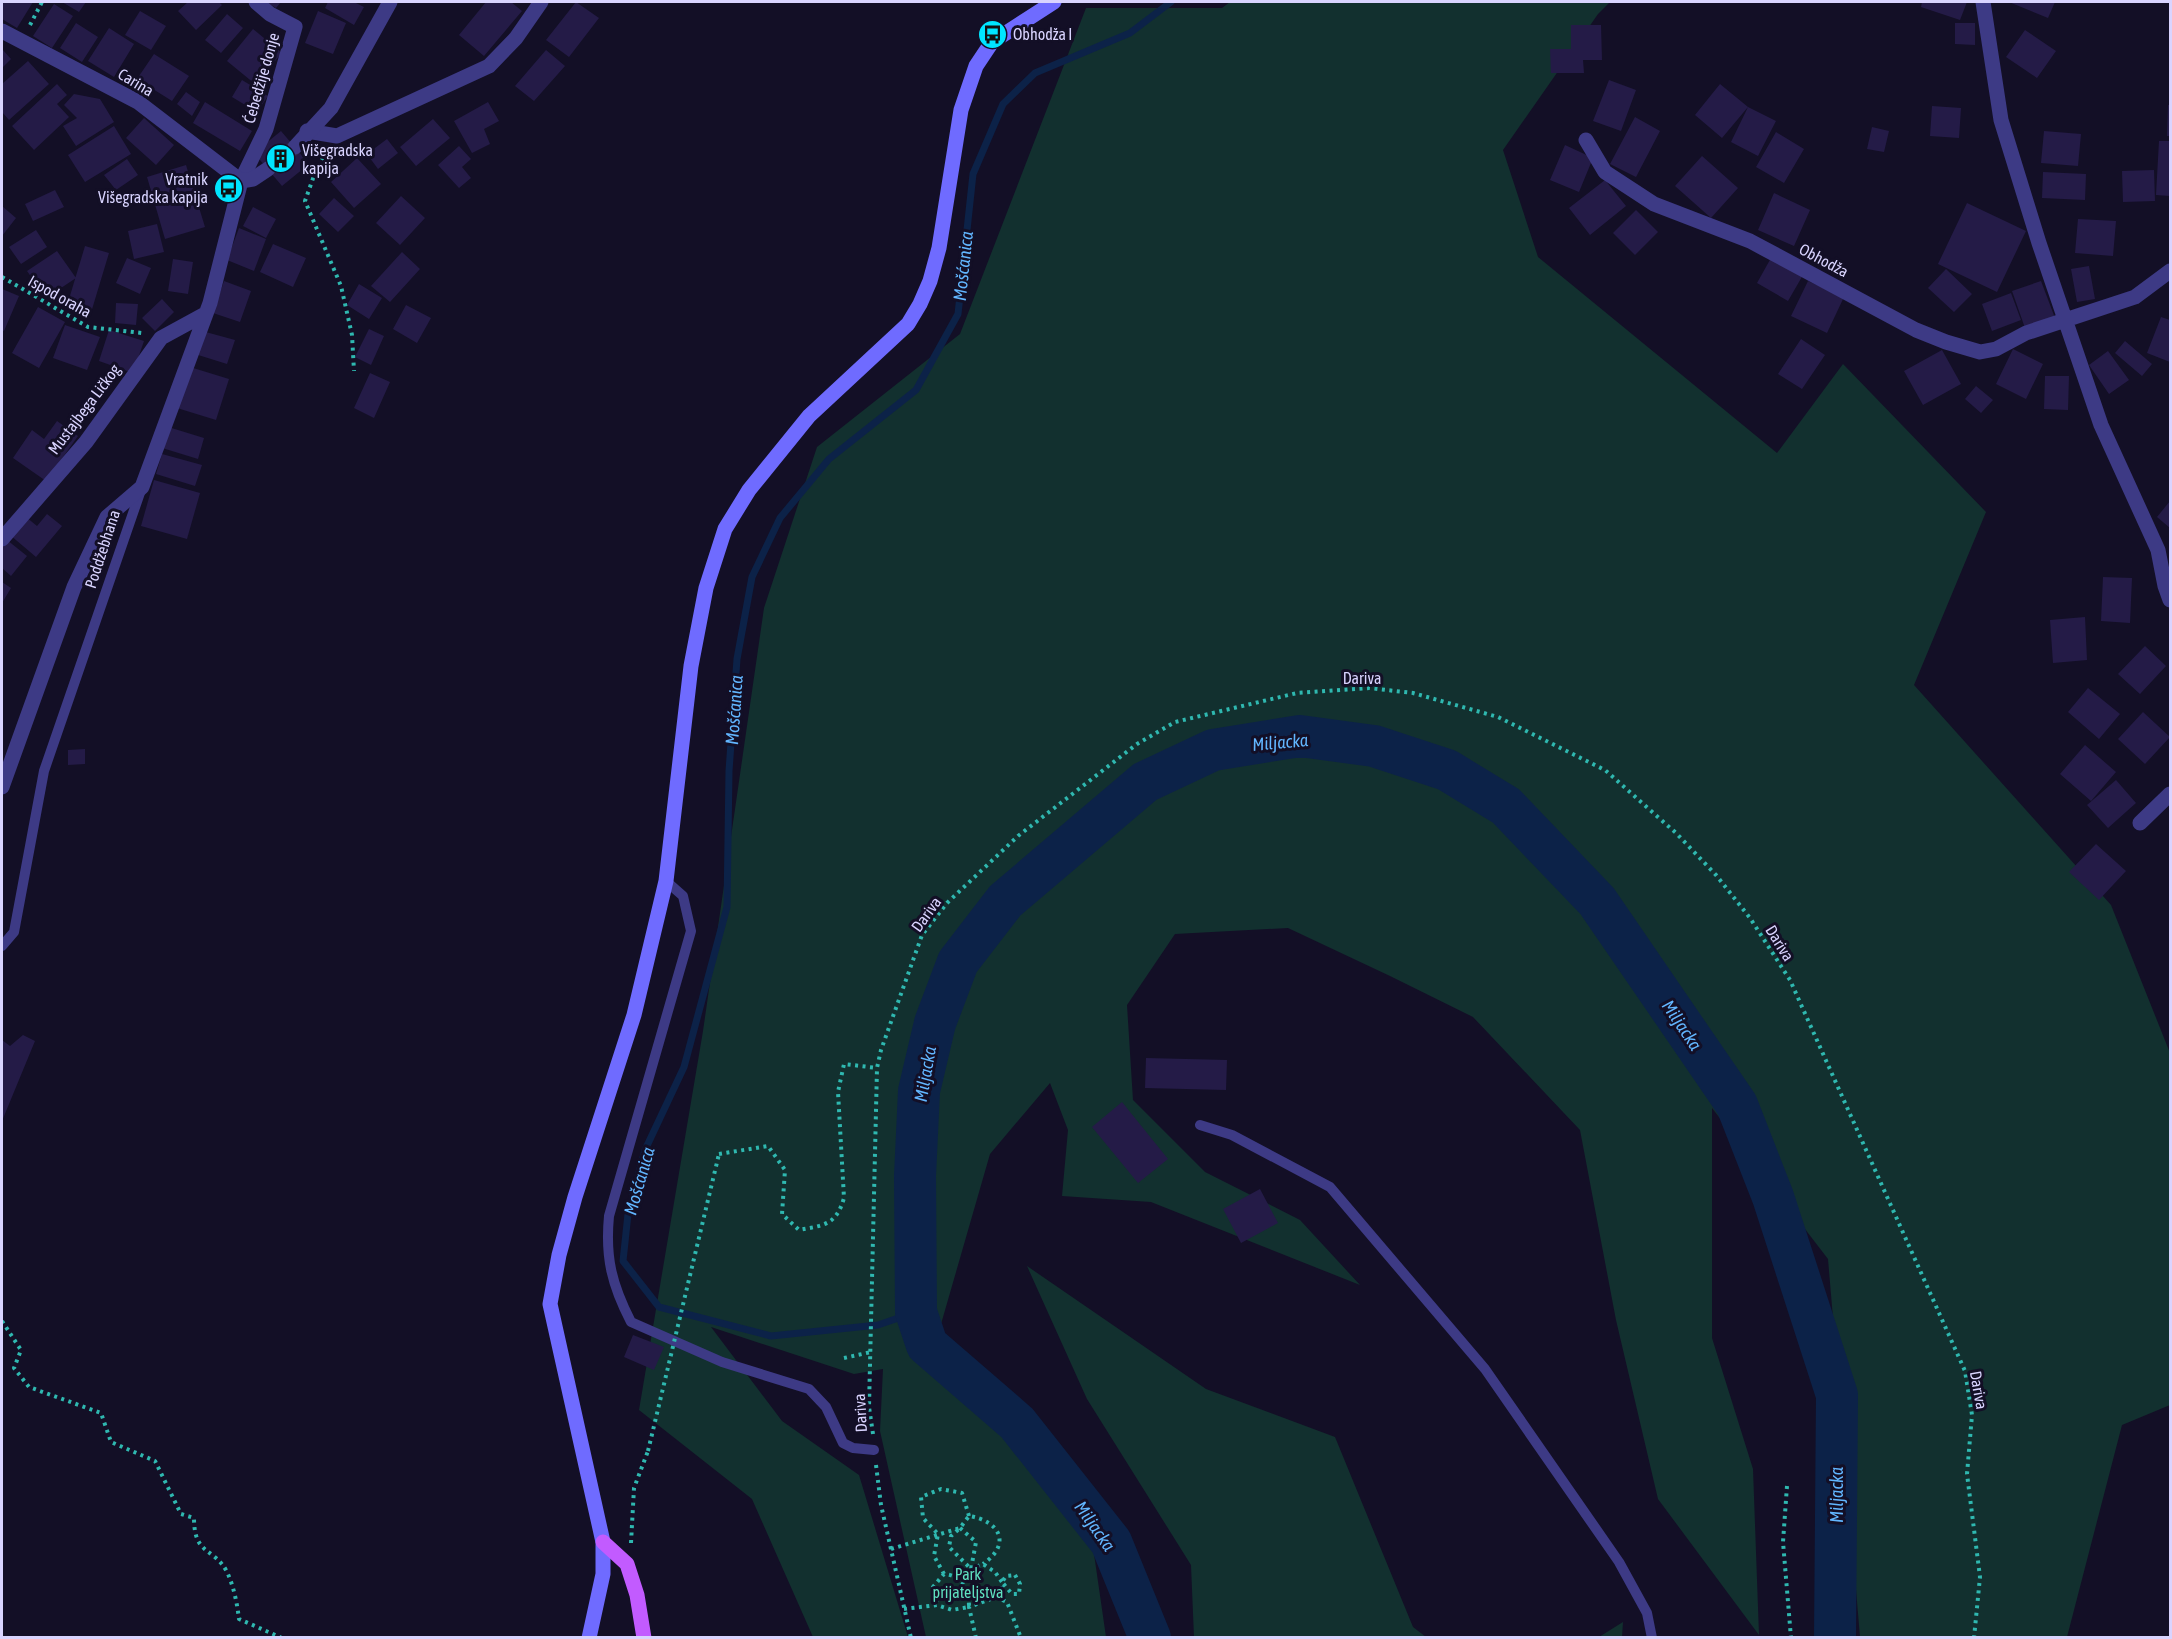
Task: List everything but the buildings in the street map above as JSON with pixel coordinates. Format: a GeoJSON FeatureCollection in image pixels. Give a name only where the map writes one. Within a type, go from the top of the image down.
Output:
{"type":"FeatureCollection","features":[{"type":"Feature","properties":{"kind":"main road"},"geometry":{"type":"LineString","coordinates":[[589,1638],[603,1574],[603,1542],[550,1304],[559,1255],[575,1197],[634,1015],[666,881],[691,666],[706,588],[725,529],[749,490],[809,416],[908,324],[930,281],[939,248],[961,110],[976,66],[992,42],[1054,2]]}},
{"type":"Feature","properties":{"kind":"main road"},"geometry":{"type":"LineString","coordinates":[[603,1542],[627,1564],[637,1595],[644,1638]]}},
{"type":"Feature","properties":{"kind":"street","name":"Ćebedžije donje"},"geometry":{"type":"LineString","coordinates":[[241,181],[266,129],[295,27],[270,14],[256,2]]}},
{"type":"Feature","properties":{"kind":"street"},"geometry":{"type":"LineString","coordinates":[[295,147],[307,131],[331,108],[390,2]]}},
{"type":"Feature","properties":{"kind":"street"},"geometry":{"type":"LineString","coordinates":[[307,131],[337,136],[489,66],[516,38],[541,2]]}},
{"type":"Feature","properties":{"kind":"street"},"geometry":{"type":"LineString","coordinates":[[1983,2],[2001,120],[2064,320],[2101,424],[2158,550],[2170,600]]}},
{"type":"Feature","properties":{"kind":"street","name":"Carina"},"geometry":{"type":"LineString","coordinates":[[2,31],[138,102],[241,181]]}},
{"type":"Feature","properties":{"kind":"street","name":"Obhodža"},"geometry":{"type":"LineString","coordinates":[[1586,141],[1605,172],[1654,204],[1750,242],[1917,330],[1980,352],[1996,349],[2026,333],[2135,297],[2170,271]]}},
{"type":"Feature","properties":{"kind":"street"},"geometry":{"type":"LineString","coordinates":[[241,181],[253,179],[268,169]]}},
{"type":"Feature","properties":{"kind":"street","name":"Poddžebhana"},"geometry":{"type":"LineString","coordinates":[[142,487],[210,303],[241,181]]}},
{"type":"Feature","properties":{"kind":"street","name":"Mustajbega Ličkog"},"geometry":{"type":"LineString","coordinates":[[2,539],[86,442],[161,338],[205,314]]}},
{"type":"Feature","properties":{"kind":"street"},"geometry":{"type":"LineString","coordinates":[[2,787],[74,587],[107,518],[142,487]]}},
{"type":"Feature","properties":{"kind":"street"},"geometry":{"type":"LineString","coordinates":[[2140,823],[2170,794]]}},
{"type":"Feature","properties":{"kind":"lane","name":"Poddžebhana"},"geometry":{"type":"LineString","coordinates":[[2,946],[14,932],[44,771],[142,487]]}},
{"type":"Feature","properties":{"kind":"lane"},"geometry":{"type":"LineString","coordinates":[[666,881],[683,896],[691,930],[609,1216],[607,1244],[614,1290],[631,1322],[722,1362],[809,1389],[826,1407],[843,1443],[853,1448],[874,1450]]}},
{"type":"Feature","properties":{"kind":"lane"},"geometry":{"type":"LineString","coordinates":[[1200,1125],[1232,1135],[1330,1187],[1485,1368],[1619,1562],[1647,1613],[1652,1638]]}},
{"type":"Feature","properties":{"kind":"path"},"geometry":{"type":"LineString","coordinates":[[23,40],[42,2]]}},
{"type":"Feature","properties":{"kind":"path"},"geometry":{"type":"LineString","coordinates":[[337,136],[316,170],[305,201],[341,286],[352,335],[354,371]]}},
{"type":"Feature","properties":{"kind":"path","name":"Ispod oraha"},"geometry":{"type":"LineString","coordinates":[[2,277],[88,327],[153,334]]}},
{"type":"Feature","properties":{"kind":"path","name":"Dariva"},"geometry":{"type":"LineString","coordinates":[[911,1638],[881,1505],[869,1407],[877,1068],[881,1050],[922,935],[947,903],[1018,836],[1137,744],[1175,722],[1297,693],[1369,687],[1413,693],[1498,717],[1605,770],[1676,833],[1716,875],[1750,918],[1790,980],[1965,1371],[1972,1415],[1967,1474],[1980,1577],[1974,1638]]}},
{"type":"Feature","properties":{"kind":"path"},"geometry":{"type":"LineString","coordinates":[[627,1564],[632,1540],[633,1488],[648,1451],[719,1154],[768,1146],[785,1170],[782,1214],[799,1230],[827,1225],[839,1214],[843,1198],[838,1092],[844,1064],[877,1068]]}},
{"type":"Feature","properties":{"kind":"path"},"geometry":{"type":"LineString","coordinates":[[2,1321],[21,1350],[14,1368],[29,1387],[101,1413],[111,1442],[155,1461],[181,1514],[194,1518],[198,1543],[226,1570],[235,1594],[239,1619],[282,1638]]}},
{"type":"Feature","properties":{"kind":"path"},"geometry":{"type":"LineString","coordinates":[[844,1358],[871,1352]]}},
{"type":"Feature","properties":{"kind":"path"},"geometry":{"type":"LineString","coordinates":[[1787,1486],[1784,1542],[1791,1638]]}},
{"type":"Feature","properties":{"kind":"path"},"geometry":{"type":"LineString","coordinates":[[938,1534],[923,1518],[921,1497],[941,1489],[962,1493],[969,1516]]}},
{"type":"Feature","properties":{"kind":"path"},"geometry":{"type":"LineString","coordinates":[[969,1516],[951,1536],[948,1547],[971,1569]]}},
{"type":"Feature","properties":{"kind":"path"},"geometry":{"type":"LineString","coordinates":[[944,1574],[956,1575],[983,1564],[996,1555],[1000,1541],[997,1530],[986,1519],[969,1516]]}},
{"type":"Feature","properties":{"kind":"path"},"geometry":{"type":"LineString","coordinates":[[891,1549],[960,1528]]}},
{"type":"Feature","properties":{"kind":"path"},"geometry":{"type":"LineString","coordinates":[[960,1528],[976,1542],[971,1569]]}},
{"type":"Feature","properties":{"kind":"path"},"geometry":{"type":"LineString","coordinates":[[938,1534],[934,1556],[944,1574]]}},
{"type":"Feature","properties":{"kind":"path"},"geometry":{"type":"LineString","coordinates":[[904,1609],[937,1605],[952,1610],[969,1607],[996,1597],[1001,1590],[1002,1582],[1006,1576],[1016,1575],[1020,1584],[1019,1594],[1012,1594],[1002,1582],[995,1572],[983,1564]]}},
{"type":"Feature","properties":{"kind":"path"},"geometry":{"type":"LineString","coordinates":[[937,1605],[933,1587],[944,1574]]}},
{"type":"Feature","properties":{"kind":"path"},"geometry":{"type":"LineString","coordinates":[[956,1575],[965,1584],[976,1638]]}},
{"type":"Feature","properties":{"kind":"path"},"geometry":{"type":"LineString","coordinates":[[996,1597],[1007,1602],[1022,1638]]}},
{"type":"Feature","properties":{"kind":"green space","name":"Park prijateljstva"},"geometry":{"type":"Polygon","coordinates":[[[1230,2],[1610,2],[1598,14],[1503,150],[1538,257],[1777,453],[1843,364],[1986,512],[1914,685],[2111,905],[2170,1053],[2170,1405],[2122,1425],[2067,1637],[1860,1637],[1828,1259],[1712,1108],[1712,1338],[1753,1469],[1759,1635],[1658,1499],[1616,1320],[1580,1130],[1473,1017],[1288,928],[1175,934],[1127,1005],[1133,1100],[1205,1172],[1300,1220],[1360,1285],[1151,1202],[1062,1196],[1068,1130],[1050,1083],[990,1154],[937,1338],[1092,1540],[1106,1637],[926,1637],[880,1431],[883,1369],[854,1374],[711,1327],[782,1421],[859,1475],[908,1637],[813,1637],[752,1499],[639,1410],[703,1031],[764,608],[817,447],[960,334],[1086,8],[1222,8],[1230,2]]]}},
{"type":"Feature","properties":{"kind":"green space"},"geometry":{"type":"Polygon","coordinates":[[[1027,1266],[1206,1389],[1335,1437],[1413,1627],[1426,1637],[1194,1637],[1191,1565],[1087,1399],[1027,1266]]]}},
{"type":"Feature","properties":{"kind":"green space"},"geometry":{"type":"Polygon","coordinates":[[[1623,1622],[1622,1637],[1599,1637],[1623,1622]]]}},
{"type":"Feature","properties":{"kind":"waterway","name":"Mošćanica"},"geometry":{"type":"LineString","coordinates":[[916,1312],[878,1325],[771,1336],[659,1307],[623,1261],[628,1214],[645,1150],[684,1067],[727,907],[729,771],[737,659],[752,577],[780,518],[829,459],[916,390],[958,314],[973,174],[1003,104],[1035,73],[1130,33],[1171,2]]}},
{"type":"Feature","properties":{"kind":"waterway","name":"Miljacka"},"geometry":{"type":"LineString","coordinates":[[1150,1638],[1111,1542],[1017,1423],[927,1345],[916,1312],[915,1176],[919,1091],[935,1023],[958,962],[1005,901],[1145,782],[1213,750],[1300,736],[1374,746],[1447,770],[1506,806],[1597,901],[1737,1105],[1773,1197],[1837,1395],[1835,1638]]}},
{"type":"Feature","properties":{"kind":"tunnel"},"geometry":{"type":"LineString","coordinates":[[268,169],[295,147]]}},
{"type":"Feature","properties":{"kind":"place","name":"Obhodža I"},"geometry":{"type":"Point","coordinates":[992,34]}},
{"type":"Feature","properties":{"kind":"place","name":"Višegradska kapija"},"geometry":{"type":"Point","coordinates":[281,159]}},
{"type":"Feature","properties":{"kind":"place","name":"Vratnik Višegradska kapija"},"geometry":{"type":"Point","coordinates":[229,188]}}]}
